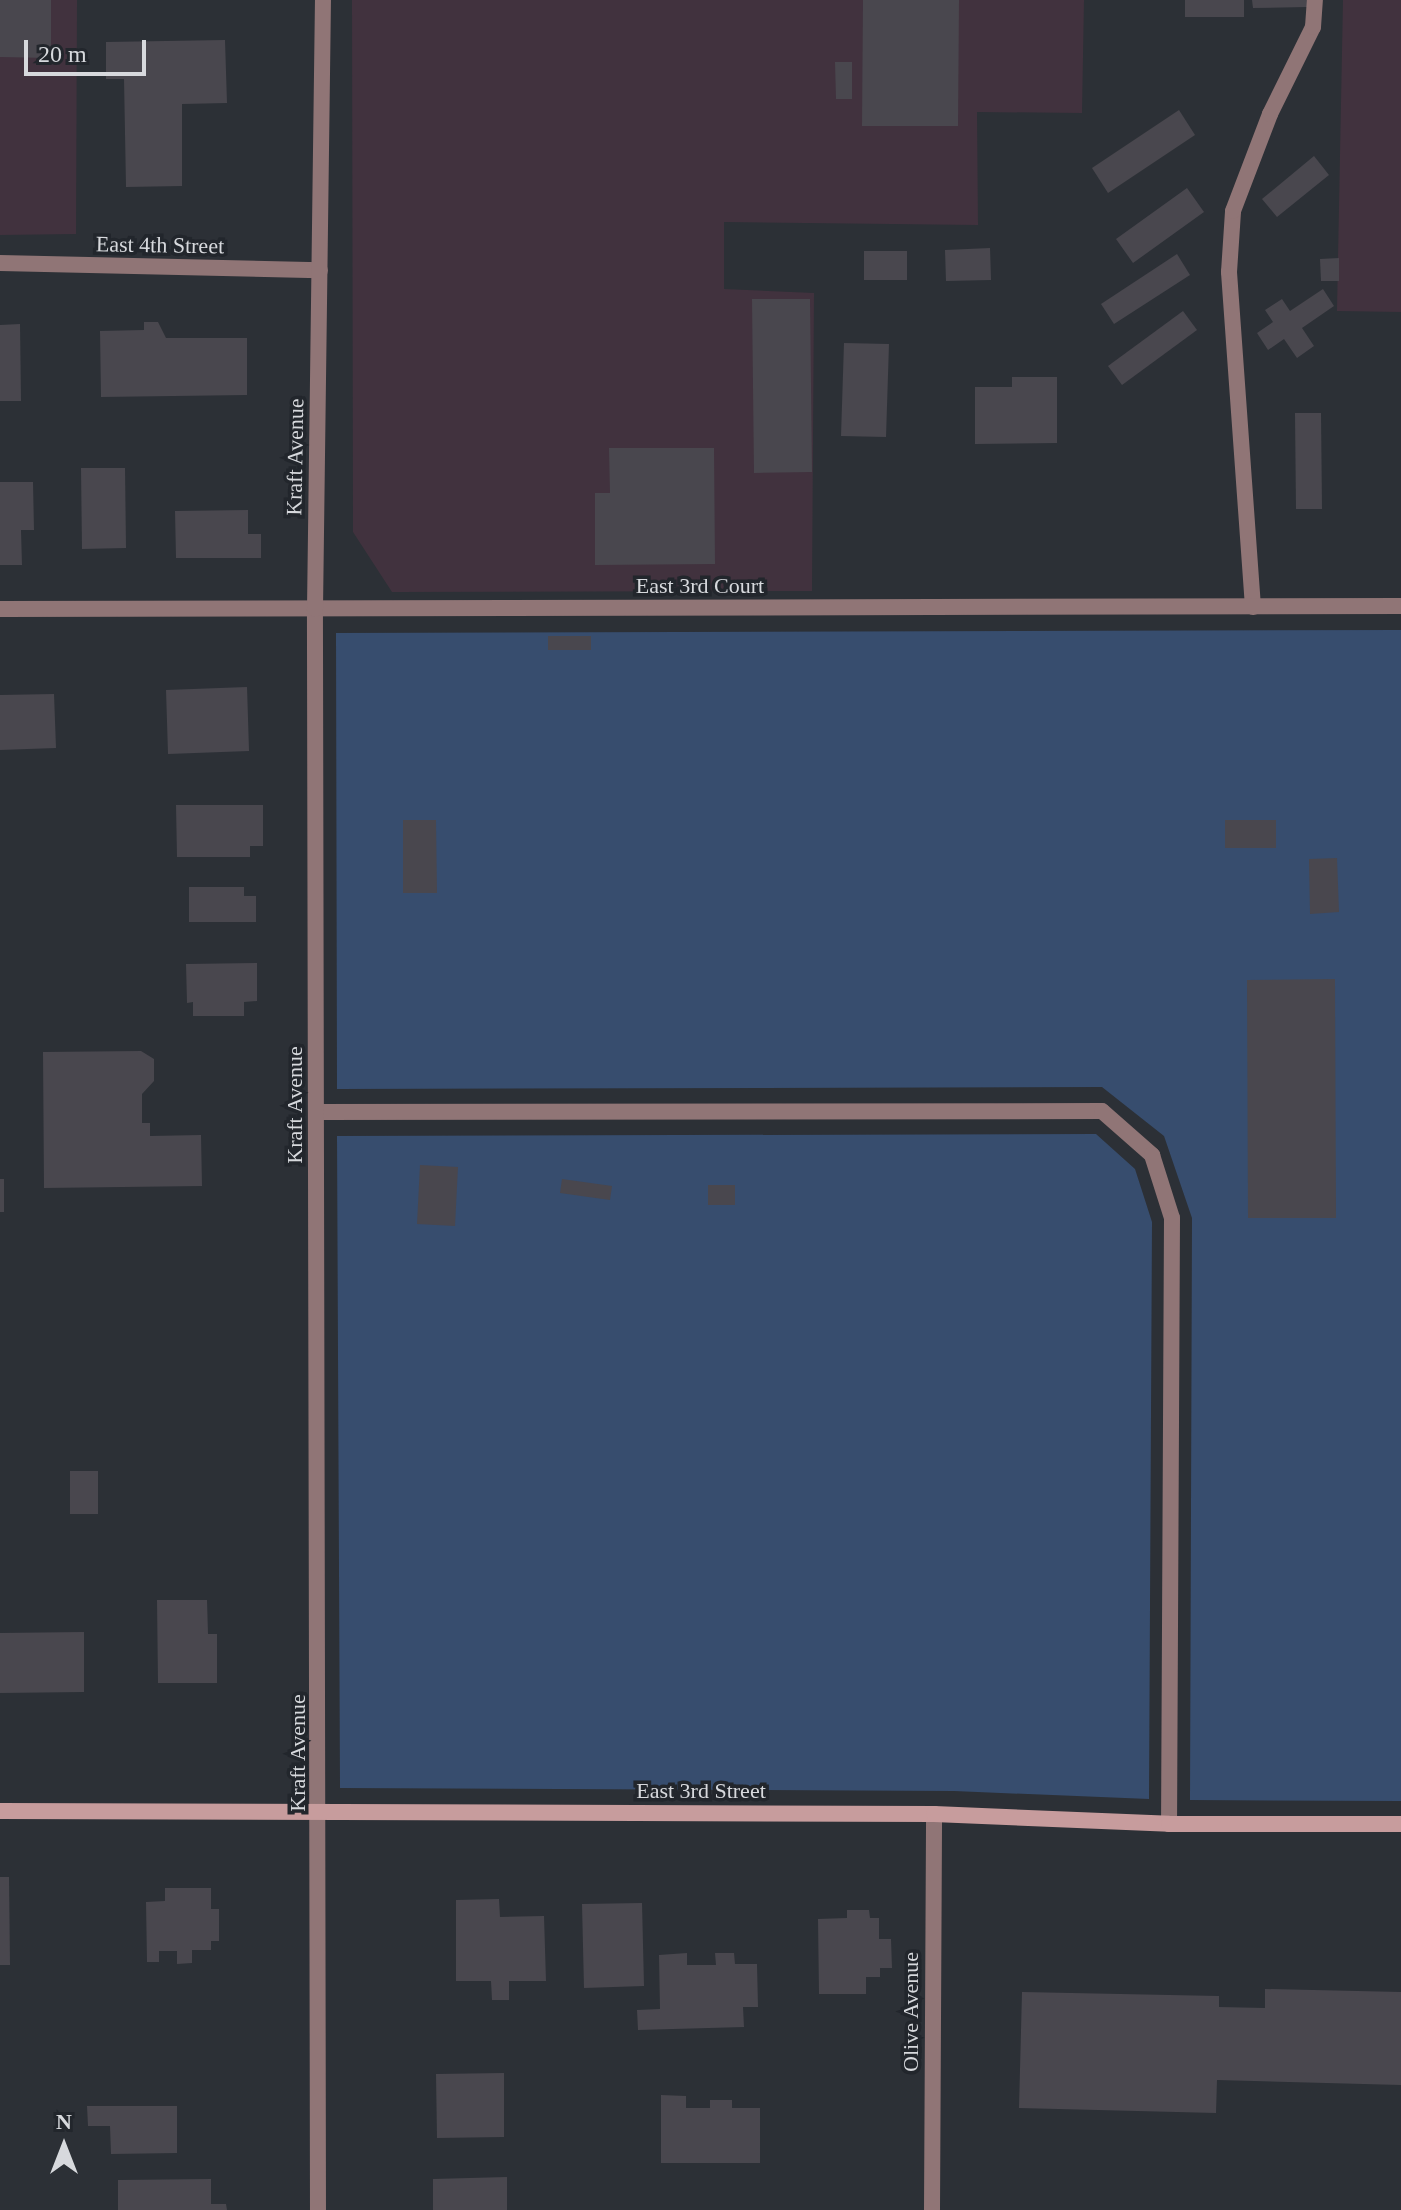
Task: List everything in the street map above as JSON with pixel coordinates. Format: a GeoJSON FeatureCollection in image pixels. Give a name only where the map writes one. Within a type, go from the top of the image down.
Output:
{"type":"FeatureCollection","features":[{"type":"Feature","properties":{"kind":"street","name":"Kraft Avenue"},"geometry":{"type":"LineString","coordinates":[[318,2210],[320,1812],[315,609],[323,0]]}},
{"type":"Feature","properties":{"kind":"street"},"geometry":{"type":"LineString","coordinates":[[1253,607],[1229,272],[1233,211],[1270,114],[1313,27],[1315,0]]}},
{"type":"Feature","properties":{"kind":"street","name":"East 4th Street"},"geometry":{"type":"LineString","coordinates":[[0,263],[320,270]]}},
{"type":"Feature","properties":{"kind":"street","name":"East 3rd Court"},"geometry":{"type":"LineString","coordinates":[[0,609],[1401,606]]}},
{"type":"Feature","properties":{"kind":"street"},"geometry":{"type":"LineString","coordinates":[[317,1112],[1102,1111],[1152,1155],[1172,1218],[1169,1824]]}},
{"type":"Feature","properties":{"kind":"street","name":"East 3rd Street"},"geometry":{"type":"LineString","coordinates":[[0,1811],[934,1814],[1169,1824],[1401,1824]]}},
{"type":"Feature","properties":{"kind":"street","name":"Olive Avenue"},"geometry":{"type":"LineString","coordinates":[[932,2210],[934,1814]]}},
{"type":"Feature","properties":{"kind":"shaded area"},"geometry":{"type":"Polygon","coordinates":[[[0,0],[77,0],[76,234],[0,235],[0,0]]]}},
{"type":"Feature","properties":{"kind":"shaded area"},"geometry":{"type":"Polygon","coordinates":[[[352,0],[1084,0],[1082,113],[977,112],[978,225],[724,222],[724,289],[814,293],[812,591],[392,592],[353,532],[352,0]]]}},
{"type":"Feature","properties":{"kind":"shaded area"},"geometry":{"type":"Polygon","coordinates":[[[1343,0],[1401,0],[1401,312],[1337,311],[1343,0]]]}},
{"type":"Feature","properties":{"kind":"shaded area"},"geometry":{"type":"Polygon","coordinates":[[[1401,630],[1401,1801],[1190,1800],[1192,1218],[1164,1136],[1102,1087],[337,1089],[336,633],[1401,630]]]}},
{"type":"Feature","properties":{"kind":"shaded area"},"geometry":{"type":"Polygon","coordinates":[[[1096,1134],[1135,1169],[1152,1222],[1149,1799],[954,1791],[340,1788],[337,1136],[1096,1134]]]}},
{"type":"Feature","properties":{"kind":"building"},"geometry":{"type":"Polygon","coordinates":[[[0,0],[51,0],[51,58],[0,57],[0,0]]]}},
{"type":"Feature","properties":{"kind":"building"},"geometry":{"type":"Polygon","coordinates":[[[863,0],[959,0],[958,126],[862,126],[863,0]]]}},
{"type":"Feature","properties":{"kind":"building"},"geometry":{"type":"Polygon","coordinates":[[[1185,0],[1244,0],[1244,17],[1185,17],[1185,0]]]}},
{"type":"Feature","properties":{"kind":"building"},"geometry":{"type":"Polygon","coordinates":[[[1252,0],[1307,0],[1307,7],[1253,8],[1252,0]]]}},
{"type":"Feature","properties":{"kind":"building"},"geometry":{"type":"Polygon","coordinates":[[[225,40],[227,103],[182,104],[182,186],[126,187],[124,79],[106,79],[106,42],[225,40]]]}},
{"type":"Feature","properties":{"kind":"building"},"geometry":{"type":"Polygon","coordinates":[[[835,62],[852,62],[852,99],[836,99],[835,62]]]}},
{"type":"Feature","properties":{"kind":"building"},"geometry":{"type":"Polygon","coordinates":[[[1179,110],[1195,135],[1108,193],[1092,168],[1179,110]]]}},
{"type":"Feature","properties":{"kind":"building"},"geometry":{"type":"Polygon","coordinates":[[[1314,156],[1329,175],[1277,217],[1262,199],[1314,156]]]}},
{"type":"Feature","properties":{"kind":"building"},"geometry":{"type":"Polygon","coordinates":[[[1187,188],[1204,212],[1133,263],[1116,239],[1187,188]]]}},
{"type":"Feature","properties":{"kind":"building"},"geometry":{"type":"Polygon","coordinates":[[[990,248],[991,280],[946,281],[945,250],[990,248]]]}},
{"type":"Feature","properties":{"kind":"building"},"geometry":{"type":"Polygon","coordinates":[[[864,251],[907,251],[907,280],[864,280],[864,251]]]}},
{"type":"Feature","properties":{"kind":"building"},"geometry":{"type":"Polygon","coordinates":[[[1177,254],[1190,275],[1114,324],[1101,304],[1177,254]]]}},
{"type":"Feature","properties":{"kind":"building"},"geometry":{"type":"Polygon","coordinates":[[[1339,258],[1339,281],[1321,281],[1320,259],[1339,258]]]}},
{"type":"Feature","properties":{"kind":"building"},"geometry":{"type":"Polygon","coordinates":[[[1323,289],[1334,306],[1302,328],[1314,346],[1297,358],[1284,339],[1268,350],[1257,333],[1273,322],[1265,310],[1282,299],[1290,311],[1323,289]]]}},
{"type":"Feature","properties":{"kind":"building"},"geometry":{"type":"Polygon","coordinates":[[[752,299],[810,299],[812,472],[754,473],[752,299]]]}},
{"type":"Feature","properties":{"kind":"building"},"geometry":{"type":"Polygon","coordinates":[[[1183,311],[1197,330],[1122,385],[1108,366],[1183,311]]]}},
{"type":"Feature","properties":{"kind":"building"},"geometry":{"type":"Polygon","coordinates":[[[144,322],[158,322],[166,338],[247,338],[247,395],[101,397],[100,331],[144,330],[144,322]]]}},
{"type":"Feature","properties":{"kind":"building"},"geometry":{"type":"Polygon","coordinates":[[[20,324],[21,401],[0,401],[0,325],[20,324]]]}},
{"type":"Feature","properties":{"kind":"building"},"geometry":{"type":"Polygon","coordinates":[[[844,343],[889,344],[886,437],[841,436],[844,343]]]}},
{"type":"Feature","properties":{"kind":"building"},"geometry":{"type":"Polygon","coordinates":[[[1012,377],[1057,377],[1057,443],[975,444],[975,387],[1012,387],[1012,377]]]}},
{"type":"Feature","properties":{"kind":"building"},"geometry":{"type":"Polygon","coordinates":[[[1295,413],[1321,413],[1322,509],[1296,509],[1295,413]]]}},
{"type":"Feature","properties":{"kind":"building"},"geometry":{"type":"Polygon","coordinates":[[[609,448],[714,448],[715,564],[595,565],[595,493],[610,493],[609,448]]]}},
{"type":"Feature","properties":{"kind":"building"},"geometry":{"type":"Polygon","coordinates":[[[81,468],[125,468],[126,548],[82,549],[81,468]]]}},
{"type":"Feature","properties":{"kind":"building"},"geometry":{"type":"Polygon","coordinates":[[[0,482],[33,482],[34,530],[21,530],[22,565],[0,565],[0,482]]]}},
{"type":"Feature","properties":{"kind":"building"},"geometry":{"type":"Polygon","coordinates":[[[248,510],[248,534],[261,534],[261,558],[176,558],[175,511],[248,510]]]}},
{"type":"Feature","properties":{"kind":"building"},"geometry":{"type":"Polygon","coordinates":[[[548,636],[591,636],[591,650],[548,650],[548,636]]]}},
{"type":"Feature","properties":{"kind":"building"},"geometry":{"type":"Polygon","coordinates":[[[247,687],[249,751],[168,754],[166,690],[247,687]]]}},
{"type":"Feature","properties":{"kind":"building"},"geometry":{"type":"Polygon","coordinates":[[[54,694],[56,748],[0,750],[0,695],[54,694]]]}},
{"type":"Feature","properties":{"kind":"building"},"geometry":{"type":"Polygon","coordinates":[[[176,805],[263,805],[263,846],[250,846],[250,857],[177,857],[176,805]]]}},
{"type":"Feature","properties":{"kind":"building"},"geometry":{"type":"Polygon","coordinates":[[[403,820],[436,820],[437,893],[403,893],[403,820]]]}},
{"type":"Feature","properties":{"kind":"building"},"geometry":{"type":"Polygon","coordinates":[[[1225,820],[1276,820],[1276,848],[1225,848],[1225,820]]]}},
{"type":"Feature","properties":{"kind":"building"},"geometry":{"type":"Polygon","coordinates":[[[1337,858],[1339,912],[1310,914],[1309,859],[1337,858]]]}},
{"type":"Feature","properties":{"kind":"building"},"geometry":{"type":"Polygon","coordinates":[[[189,887],[244,887],[244,896],[256,896],[256,922],[189,922],[189,887]]]}},
{"type":"Feature","properties":{"kind":"building"},"geometry":{"type":"Polygon","coordinates":[[[257,963],[257,1001],[244,1002],[244,1016],[193,1016],[193,1002],[187,1003],[186,964],[257,963]]]}},
{"type":"Feature","properties":{"kind":"building"},"geometry":{"type":"Polygon","coordinates":[[[1335,979],[1336,1218],[1248,1218],[1247,980],[1335,979]]]}},
{"type":"Feature","properties":{"kind":"building"},"geometry":{"type":"Polygon","coordinates":[[[141,1051],[154,1059],[154,1081],[142,1094],[142,1123],[150,1123],[150,1136],[201,1135],[202,1186],[44,1188],[43,1052],[141,1051]]]}},
{"type":"Feature","properties":{"kind":"building"},"geometry":{"type":"Polygon","coordinates":[[[420,1165],[458,1167],[455,1226],[417,1224],[420,1165]]]}},
{"type":"Feature","properties":{"kind":"building"},"geometry":{"type":"Polygon","coordinates":[[[0,1179],[4,1179],[4,1212],[0,1212],[0,1179]]]}},
{"type":"Feature","properties":{"kind":"building"},"geometry":{"type":"Polygon","coordinates":[[[562,1179],[612,1186],[610,1200],[560,1193],[562,1179]]]}},
{"type":"Feature","properties":{"kind":"building"},"geometry":{"type":"Polygon","coordinates":[[[708,1185],[735,1185],[735,1205],[708,1205],[708,1185]]]}},
{"type":"Feature","properties":{"kind":"building"},"geometry":{"type":"Polygon","coordinates":[[[70,1471],[98,1471],[98,1514],[70,1514],[70,1471]]]}},
{"type":"Feature","properties":{"kind":"building"},"geometry":{"type":"Polygon","coordinates":[[[157,1600],[207,1600],[208,1634],[217,1634],[217,1683],[158,1683],[157,1600]]]}},
{"type":"Feature","properties":{"kind":"building"},"geometry":{"type":"Polygon","coordinates":[[[84,1632],[84,1692],[0,1693],[0,1633],[84,1632]]]}},
{"type":"Feature","properties":{"kind":"building"},"geometry":{"type":"Polygon","coordinates":[[[0,1877],[9,1877],[10,1965],[0,1965],[0,1877]]]}},
{"type":"Feature","properties":{"kind":"building"},"geometry":{"type":"Polygon","coordinates":[[[165,1888],[211,1888],[211,1909],[219,1909],[219,1941],[211,1941],[211,1950],[192,1950],[192,1963],[177,1964],[177,1951],[159,1951],[159,1962],[147,1962],[146,1902],[165,1901],[165,1888]]]}},
{"type":"Feature","properties":{"kind":"building"},"geometry":{"type":"Polygon","coordinates":[[[499,1899],[500,1917],[544,1916],[546,1981],[509,1981],[509,2000],[492,2000],[491,1981],[456,1981],[456,1900],[499,1899]]]}},
{"type":"Feature","properties":{"kind":"building"},"geometry":{"type":"Polygon","coordinates":[[[642,1903],[644,1986],[584,1988],[582,1904],[642,1903]]]}},
{"type":"Feature","properties":{"kind":"building"},"geometry":{"type":"Polygon","coordinates":[[[847,1910],[869,1910],[870,1918],[879,1918],[879,1939],[891,1939],[892,1968],[880,1968],[880,1977],[866,1977],[866,1994],[819,1994],[818,1919],[847,1918],[847,1910]]]}},
{"type":"Feature","properties":{"kind":"building"},"geometry":{"type":"Polygon","coordinates":[[[687,1953],[687,1965],[716,1965],[715,1953],[734,1953],[735,1964],[757,1964],[758,2007],[743,2007],[744,2027],[638,2030],[637,2010],[660,2009],[659,1955],[687,1953]]]}},
{"type":"Feature","properties":{"kind":"building"},"geometry":{"type":"Polygon","coordinates":[[[1265,1989],[1401,1992],[1401,2085],[1217,2080],[1216,2113],[1019,2108],[1022,1992],[1219,1996],[1219,2007],[1265,2008],[1265,1989]]]}},
{"type":"Feature","properties":{"kind":"building"},"geometry":{"type":"Polygon","coordinates":[[[504,2073],[504,2137],[437,2138],[436,2074],[504,2073]]]}},
{"type":"Feature","properties":{"kind":"building"},"geometry":{"type":"Polygon","coordinates":[[[661,2095],[686,2096],[686,2108],[710,2108],[710,2100],[732,2100],[732,2108],[760,2108],[760,2163],[661,2163],[661,2095]]]}},
{"type":"Feature","properties":{"kind":"building"},"geometry":{"type":"Polygon","coordinates":[[[87,2106],[177,2106],[177,2153],[111,2154],[110,2126],[88,2126],[87,2106]]]}},
{"type":"Feature","properties":{"kind":"building"},"geometry":{"type":"Polygon","coordinates":[[[507,2177],[507,2210],[433,2210],[433,2179],[507,2177]]]}},
{"type":"Feature","properties":{"kind":"building"},"geometry":{"type":"Polygon","coordinates":[[[211,2179],[211,2204],[226,2204],[227,2210],[118,2210],[118,2180],[211,2179]]]}}]}
